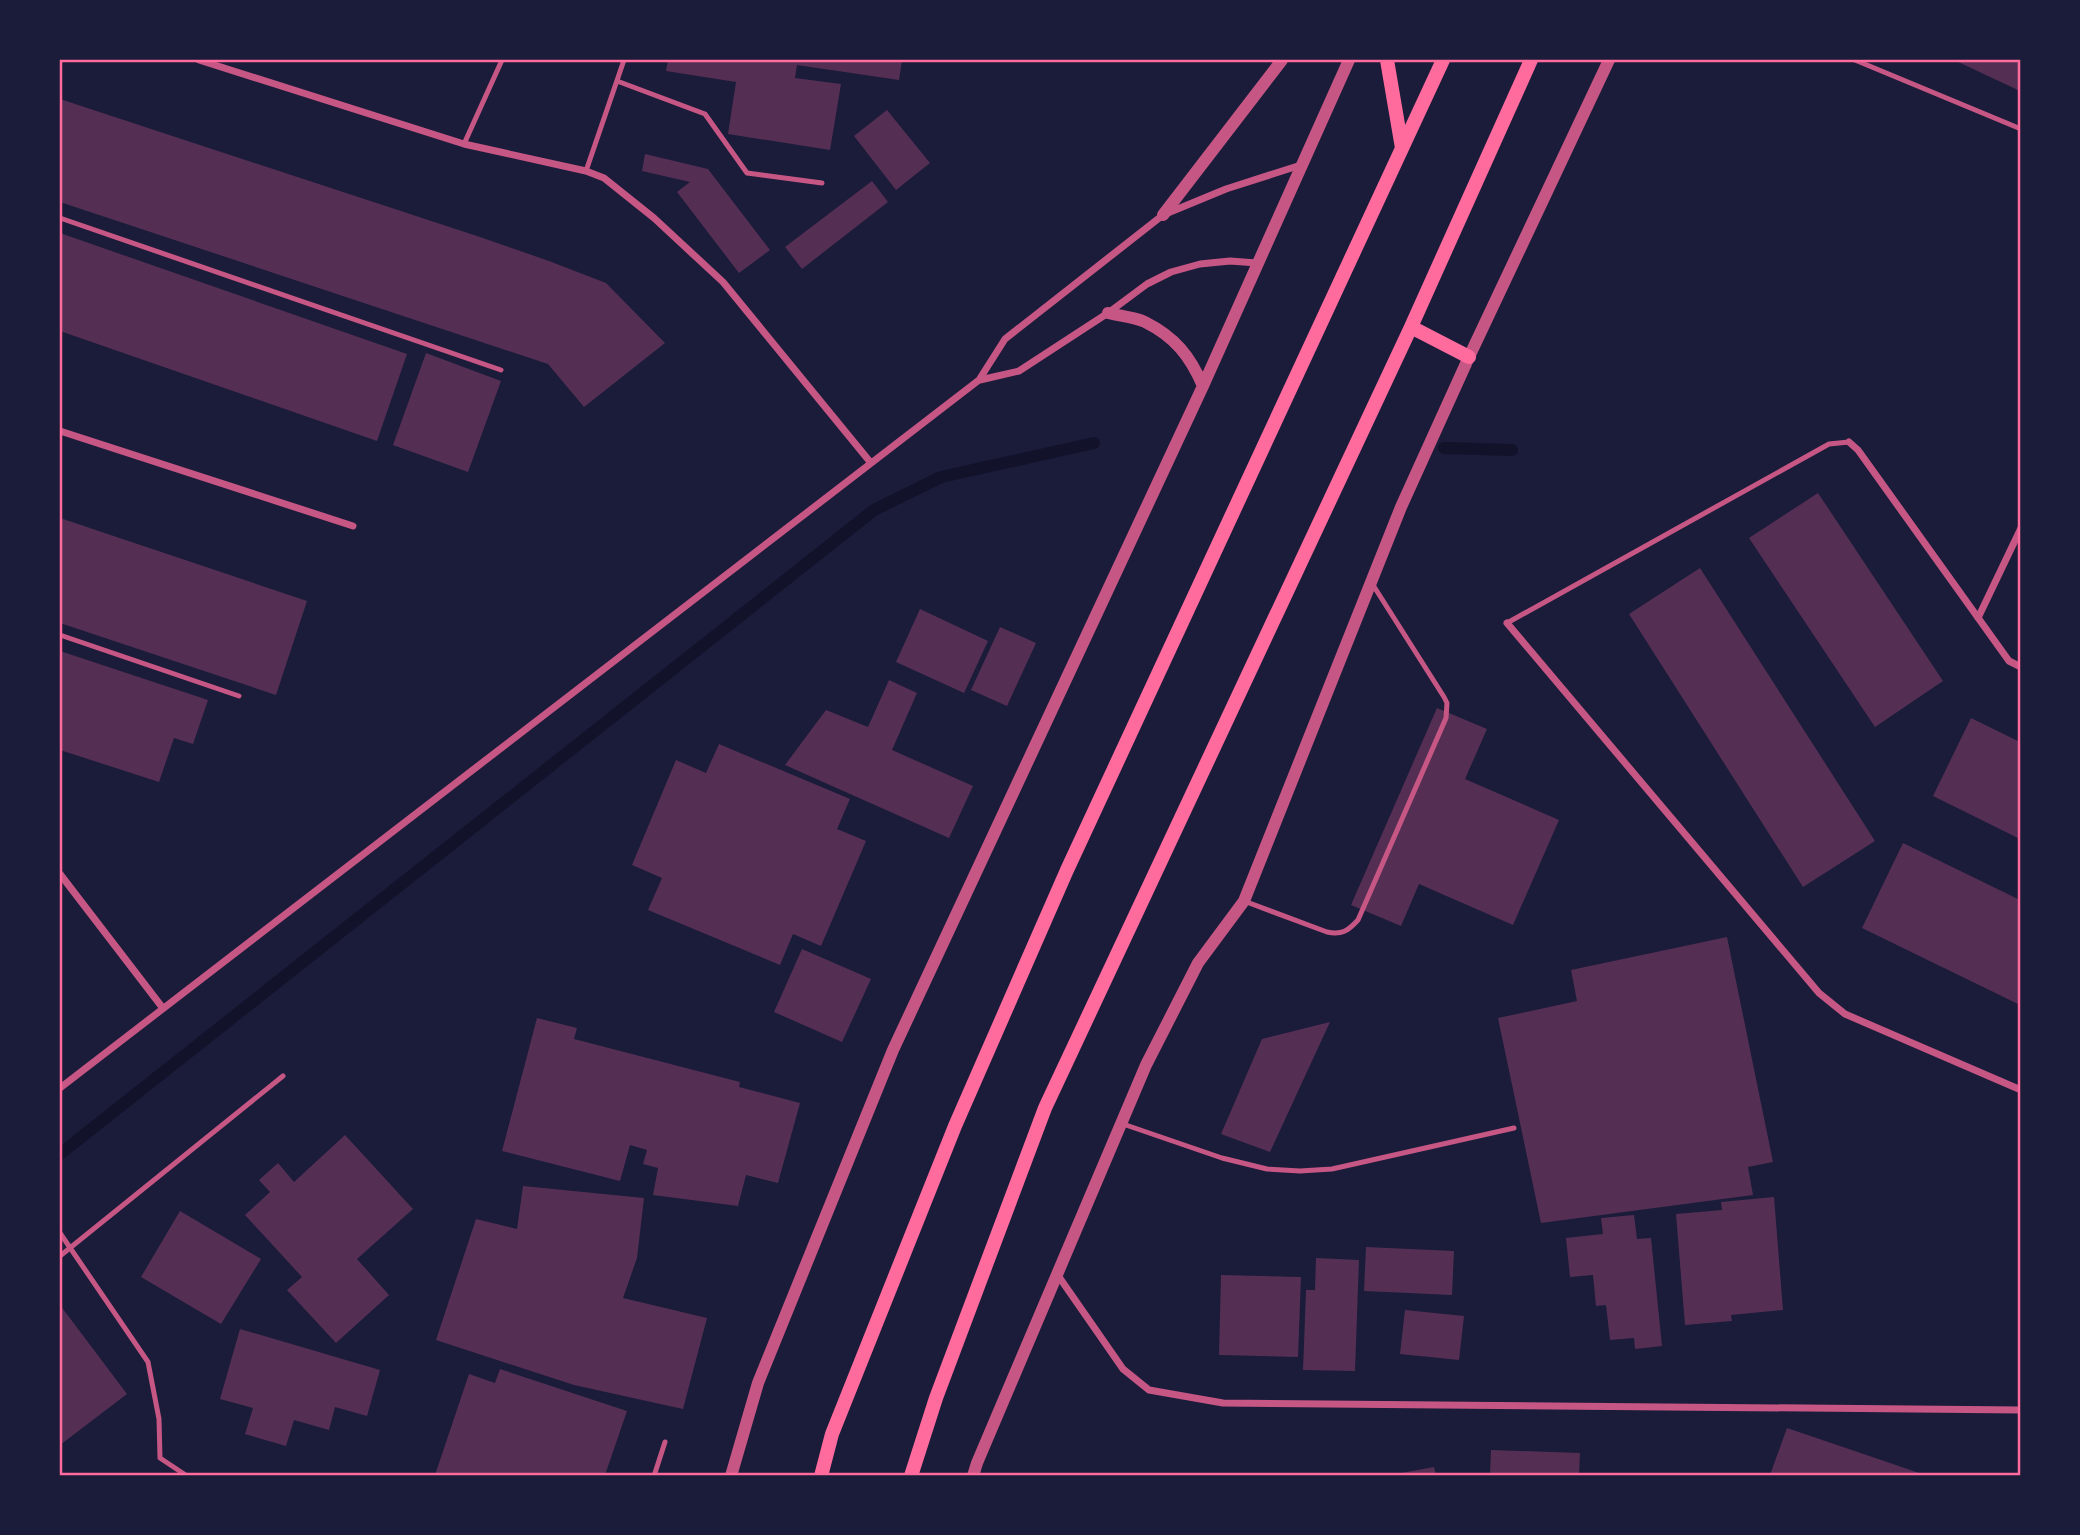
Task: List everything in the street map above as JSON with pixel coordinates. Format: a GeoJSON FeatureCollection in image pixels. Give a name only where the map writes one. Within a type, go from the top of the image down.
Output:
{"type":"FeatureCollection","features":[{"type":"Feature","properties":{"kind":"main road"},"geometry":{"type":"LineString","coordinates":[[1387,60],[1402,148]]}},
{"type":"Feature","properties":{"kind":"main road"},"geometry":{"type":"LineString","coordinates":[[821,1475],[832,1434],[950,1139],[1051,909],[1443,60]]}},
{"type":"Feature","properties":{"kind":"main road"},"geometry":{"type":"LineString","coordinates":[[911,1475],[936,1398],[1045,1108],[1411,327],[1531,60]]}},
{"type":"Feature","properties":{"kind":"main road"},"geometry":{"type":"LineString","coordinates":[[1411,327],[1469,357]]}},
{"type":"Feature","properties":{"kind":"street"},"geometry":{"type":"LineString","coordinates":[[199,60],[464,144],[604,177],[654,218],[723,282],[872,463]]}},
{"type":"Feature","properties":{"kind":"street"},"geometry":{"type":"LineString","coordinates":[[60,1088],[979,380],[1005,339],[1163,215],[1282,60]]}},
{"type":"Feature","properties":{"kind":"street"},"geometry":{"type":"LineString","coordinates":[[731,1475],[758,1383],[893,1050],[1203,386],[1349,60]]}},
{"type":"Feature","properties":{"kind":"street"},"geometry":{"type":"LineString","coordinates":[[973,1475],[1146,1065],[1198,964],[1244,901],[1401,506],[1609,60]]}},
{"type":"Feature","properties":{"kind":"street"},"geometry":{"type":"LineString","coordinates":[[1163,215],[1226,189],[1301,165]]}},
{"type":"Feature","properties":{"kind":"street"},"geometry":{"type":"LineString","coordinates":[[979,380],[1019,371],[1108,313],[1146,284],[1171,272],[1200,264],[1230,261],[1257,264]]}},
{"type":"Feature","properties":{"kind":"street"},"geometry":{"type":"LineString","coordinates":[[1108,313],[1144,321],[1175,342],[1192,362],[1203,386]]}},
{"type":"Feature","properties":{"kind":"street"},"geometry":{"type":"LineString","coordinates":[[60,431],[353,526]]}},
{"type":"Feature","properties":{"kind":"street"},"geometry":{"type":"LineString","coordinates":[[1849,442],[1858,450],[2009,661],[2021,667]]}},
{"type":"Feature","properties":{"kind":"street"},"geometry":{"type":"LineString","coordinates":[[1978,618],[2021,528]]}},
{"type":"Feature","properties":{"kind":"street"},"geometry":{"type":"LineString","coordinates":[[1507,623],[1819,993],[1845,1014],[2021,1090]]}},
{"type":"Feature","properties":{"kind":"street"},"geometry":{"type":"LineString","coordinates":[[60,874],[162,1007]]}},
{"type":"Feature","properties":{"kind":"street"},"geometry":{"type":"LineString","coordinates":[[1056,1273],[1123,1370],[1149,1390],[1223,1403],[2021,1410]]}},
{"type":"Feature","properties":{"kind":"lane"},"geometry":{"type":"LineString","coordinates":[[464,144],[502,60]]}},
{"type":"Feature","properties":{"kind":"lane"},"geometry":{"type":"LineString","coordinates":[[586,171],[624,60]]}},
{"type":"Feature","properties":{"kind":"lane"},"geometry":{"type":"LineString","coordinates":[[1855,60],[2021,129]]}},
{"type":"Feature","properties":{"kind":"lane"},"geometry":{"type":"LineString","coordinates":[[617,81],[705,114],[747,173],[822,183]]}},
{"type":"Feature","properties":{"kind":"lane"},"geometry":{"type":"LineString","coordinates":[[60,218],[501,370]]}},
{"type":"Feature","properties":{"kind":"lane"},"geometry":{"type":"LineString","coordinates":[[1507,623],[1829,444],[1849,442]]}},
{"type":"Feature","properties":{"kind":"lane"},"geometry":{"type":"LineString","coordinates":[[1244,901],[1327,932],[1339,934],[1350,929],[1358,920],[1446,718],[1447,703],[1444,697],[1371,582]]}},
{"type":"Feature","properties":{"kind":"lane"},"geometry":{"type":"LineString","coordinates":[[60,635],[239,696]]}},
{"type":"Feature","properties":{"kind":"lane"},"geometry":{"type":"LineString","coordinates":[[60,1256],[284,1076]]}},
{"type":"Feature","properties":{"kind":"lane"},"geometry":{"type":"LineString","coordinates":[[1121,1124],[1222,1158],[1268,1169],[1300,1171],[1332,1169],[1514,1128]]}},
{"type":"Feature","properties":{"kind":"lane"},"geometry":{"type":"LineString","coordinates":[[60,1233],[148,1362],[159,1419],[160,1458],[187,1475]]}},
{"type":"Feature","properties":{"kind":"lane"},"geometry":{"type":"LineString","coordinates":[[654,1475],[664,1442]]}},
{"type":"Feature","properties":{"kind":"building"},"geometry":{"type":"Polygon","coordinates":[[[668,60],[902,60],[899,80],[797,65],[795,78],[841,84],[830,150],[728,134],[736,82],[666,71],[668,60]]]}},
{"type":"Feature","properties":{"kind":"building"},"geometry":{"type":"Polygon","coordinates":[[[1954,60],[2020,60],[2020,91],[1954,60]]]}},
{"type":"Feature","properties":{"kind":"building"},"geometry":{"type":"Polygon","coordinates":[[[60,99],[480,237],[606,283],[665,343],[584,407],[548,364],[60,202],[60,99]]]}},
{"type":"Feature","properties":{"kind":"building"},"geometry":{"type":"Polygon","coordinates":[[[887,110],[930,163],[896,190],[854,136],[887,110]]]}},
{"type":"Feature","properties":{"kind":"building"},"geometry":{"type":"Polygon","coordinates":[[[645,154],[708,169],[770,250],[739,273],[677,192],[690,182],[642,171],[645,154]]]}},
{"type":"Feature","properties":{"kind":"building"},"geometry":{"type":"Polygon","coordinates":[[[872,181],[888,202],[802,269],[785,247],[872,181]]]}},
{"type":"Feature","properties":{"kind":"building"},"geometry":{"type":"Polygon","coordinates":[[[60,233],[407,354],[377,441],[60,331],[60,233]]]}},
{"type":"Feature","properties":{"kind":"building"},"geometry":{"type":"Polygon","coordinates":[[[426,353],[501,381],[468,472],[393,445],[426,353]]]}},
{"type":"Feature","properties":{"kind":"building"},"geometry":{"type":"Polygon","coordinates":[[[1818,493],[1943,681],[1875,727],[1749,538],[1818,493]]]}},
{"type":"Feature","properties":{"kind":"building"},"geometry":{"type":"Polygon","coordinates":[[[60,518],[307,601],[276,695],[60,623],[60,518]]]}},
{"type":"Feature","properties":{"kind":"building"},"geometry":{"type":"Polygon","coordinates":[[[1700,568],[1875,841],[1803,887],[1629,614],[1700,568]]]}},
{"type":"Feature","properties":{"kind":"building"},"geometry":{"type":"Polygon","coordinates":[[[920,609],[988,641],[964,693],[896,662],[920,609]]]}},
{"type":"Feature","properties":{"kind":"building"},"geometry":{"type":"Polygon","coordinates":[[[1000,627],[1036,643],[1007,706],[971,690],[1000,627]]]}},
{"type":"Feature","properties":{"kind":"building"},"geometry":{"type":"Polygon","coordinates":[[[60,651],[208,700],[193,744],[174,738],[159,782],[60,750],[60,651]]]}},
{"type":"Feature","properties":{"kind":"building"},"geometry":{"type":"Polygon","coordinates":[[[889,680],[917,693],[892,750],[973,786],[949,838],[785,765],[826,710],[868,727],[889,680]]]}},
{"type":"Feature","properties":{"kind":"building"},"geometry":{"type":"Polygon","coordinates":[[[1437,708],[1487,729],[1465,779],[1559,820],[1513,925],[1419,884],[1401,926],[1351,905],[1437,708]]]}},
{"type":"Feature","properties":{"kind":"building"},"geometry":{"type":"Polygon","coordinates":[[[1971,718],[2020,742],[2020,839],[1933,796],[1971,718]]]}},
{"type":"Feature","properties":{"kind":"building"},"geometry":{"type":"Polygon","coordinates":[[[719,744],[850,799],[837,829],[866,841],[821,946],[793,934],[780,965],[648,910],[662,878],[632,865],[676,760],[706,773],[719,744]]]}},
{"type":"Feature","properties":{"kind":"building"},"geometry":{"type":"Polygon","coordinates":[[[1903,843],[2020,900],[2020,1005],[1862,928],[1903,843]]]}},
{"type":"Feature","properties":{"kind":"building"},"geometry":{"type":"Polygon","coordinates":[[[1727,937],[1773,1162],[1748,1167],[1753,1195],[1541,1223],[1498,1018],[1577,1001],[1571,970],[1727,937]]]}},
{"type":"Feature","properties":{"kind":"building"},"geometry":{"type":"Polygon","coordinates":[[[802,949],[871,979],[842,1042],[774,1012],[802,949]]]}},
{"type":"Feature","properties":{"kind":"building"},"geometry":{"type":"Polygon","coordinates":[[[537,1018],[577,1028],[574,1039],[740,1082],[739,1087],[800,1103],[778,1183],[746,1175],[738,1206],[653,1195],[658,1168],[643,1164],[647,1150],[630,1145],[620,1181],[502,1151],[537,1018]]]}},
{"type":"Feature","properties":{"kind":"building"},"geometry":{"type":"Polygon","coordinates":[[[1330,1022],[1270,1152],[1221,1134],[1262,1039],[1330,1022]]]}},
{"type":"Feature","properties":{"kind":"building"},"geometry":{"type":"Polygon","coordinates":[[[345,1135],[413,1209],[357,1259],[389,1295],[336,1343],[287,1290],[302,1277],[245,1215],[270,1192],[259,1180],[278,1163],[294,1182],[345,1135]]]}},
{"type":"Feature","properties":{"kind":"building"},"geometry":{"type":"Polygon","coordinates":[[[523,1186],[644,1198],[637,1258],[623,1298],[707,1318],[683,1409],[574,1385],[436,1340],[476,1219],[517,1229],[523,1186]]]}},
{"type":"Feature","properties":{"kind":"building"},"geometry":{"type":"Polygon","coordinates":[[[1774,1197],[1783,1310],[1731,1315],[1732,1321],[1685,1325],[1676,1214],[1722,1210],[1721,1202],[1774,1197]]]}},
{"type":"Feature","properties":{"kind":"building"},"geometry":{"type":"Polygon","coordinates":[[[180,1211],[261,1259],[221,1324],[141,1277],[180,1211]]]}},
{"type":"Feature","properties":{"kind":"building"},"geometry":{"type":"Polygon","coordinates":[[[1634,1215],[1637,1239],[1651,1238],[1662,1346],[1635,1349],[1634,1338],[1610,1340],[1606,1305],[1596,1306],[1593,1275],[1570,1277],[1566,1238],[1603,1234],[1601,1218],[1634,1215]]]}},
{"type":"Feature","properties":{"kind":"building"},"geometry":{"type":"Polygon","coordinates":[[[1366,1247],[1454,1251],[1452,1295],[1364,1291],[1366,1247]]]}},
{"type":"Feature","properties":{"kind":"building"},"geometry":{"type":"Polygon","coordinates":[[[1316,1258],[1359,1260],[1355,1371],[1303,1370],[1306,1290],[1315,1290],[1316,1258]]]}},
{"type":"Feature","properties":{"kind":"building"},"geometry":{"type":"Polygon","coordinates":[[[1221,1275],[1301,1277],[1298,1357],[1219,1355],[1221,1275]]]}},
{"type":"Feature","properties":{"kind":"building"},"geometry":{"type":"Polygon","coordinates":[[[60,1305],[127,1394],[60,1445],[60,1305]]]}},
{"type":"Feature","properties":{"kind":"building"},"geometry":{"type":"Polygon","coordinates":[[[1405,1310],[1464,1316],[1459,1360],[1400,1354],[1405,1310]]]}},
{"type":"Feature","properties":{"kind":"building"},"geometry":{"type":"Polygon","coordinates":[[[240,1329],[380,1370],[367,1416],[335,1407],[329,1430],[294,1420],[286,1446],[245,1434],[253,1408],[220,1399],[240,1329]]]}},
{"type":"Feature","properties":{"kind":"building"},"geometry":{"type":"Polygon","coordinates":[[[500,1369],[627,1411],[605,1475],[435,1475],[469,1374],[495,1383],[500,1369]]]}},
{"type":"Feature","properties":{"kind":"building"},"geometry":{"type":"Polygon","coordinates":[[[1787,1428],[1890,1463],[1925,1475],[1770,1475],[1787,1428]]]}},
{"type":"Feature","properties":{"kind":"building"},"geometry":{"type":"Polygon","coordinates":[[[1491,1450],[1580,1453],[1579,1475],[1490,1475],[1491,1450]]]}},
{"type":"Feature","properties":{"kind":"building"},"geometry":{"type":"Polygon","coordinates":[[[1434,1467],[1436,1475],[1396,1475],[1396,1474],[1434,1467]]]}},
{"type":"Feature","properties":{"kind":"waterway"},"geometry":{"type":"LineString","coordinates":[[60,1154],[874,510],[941,477],[1094,443]]}},
{"type":"Feature","properties":{"kind":"waterway"},"geometry":{"type":"LineString","coordinates":[[1444,448],[1512,450]]}}]}
